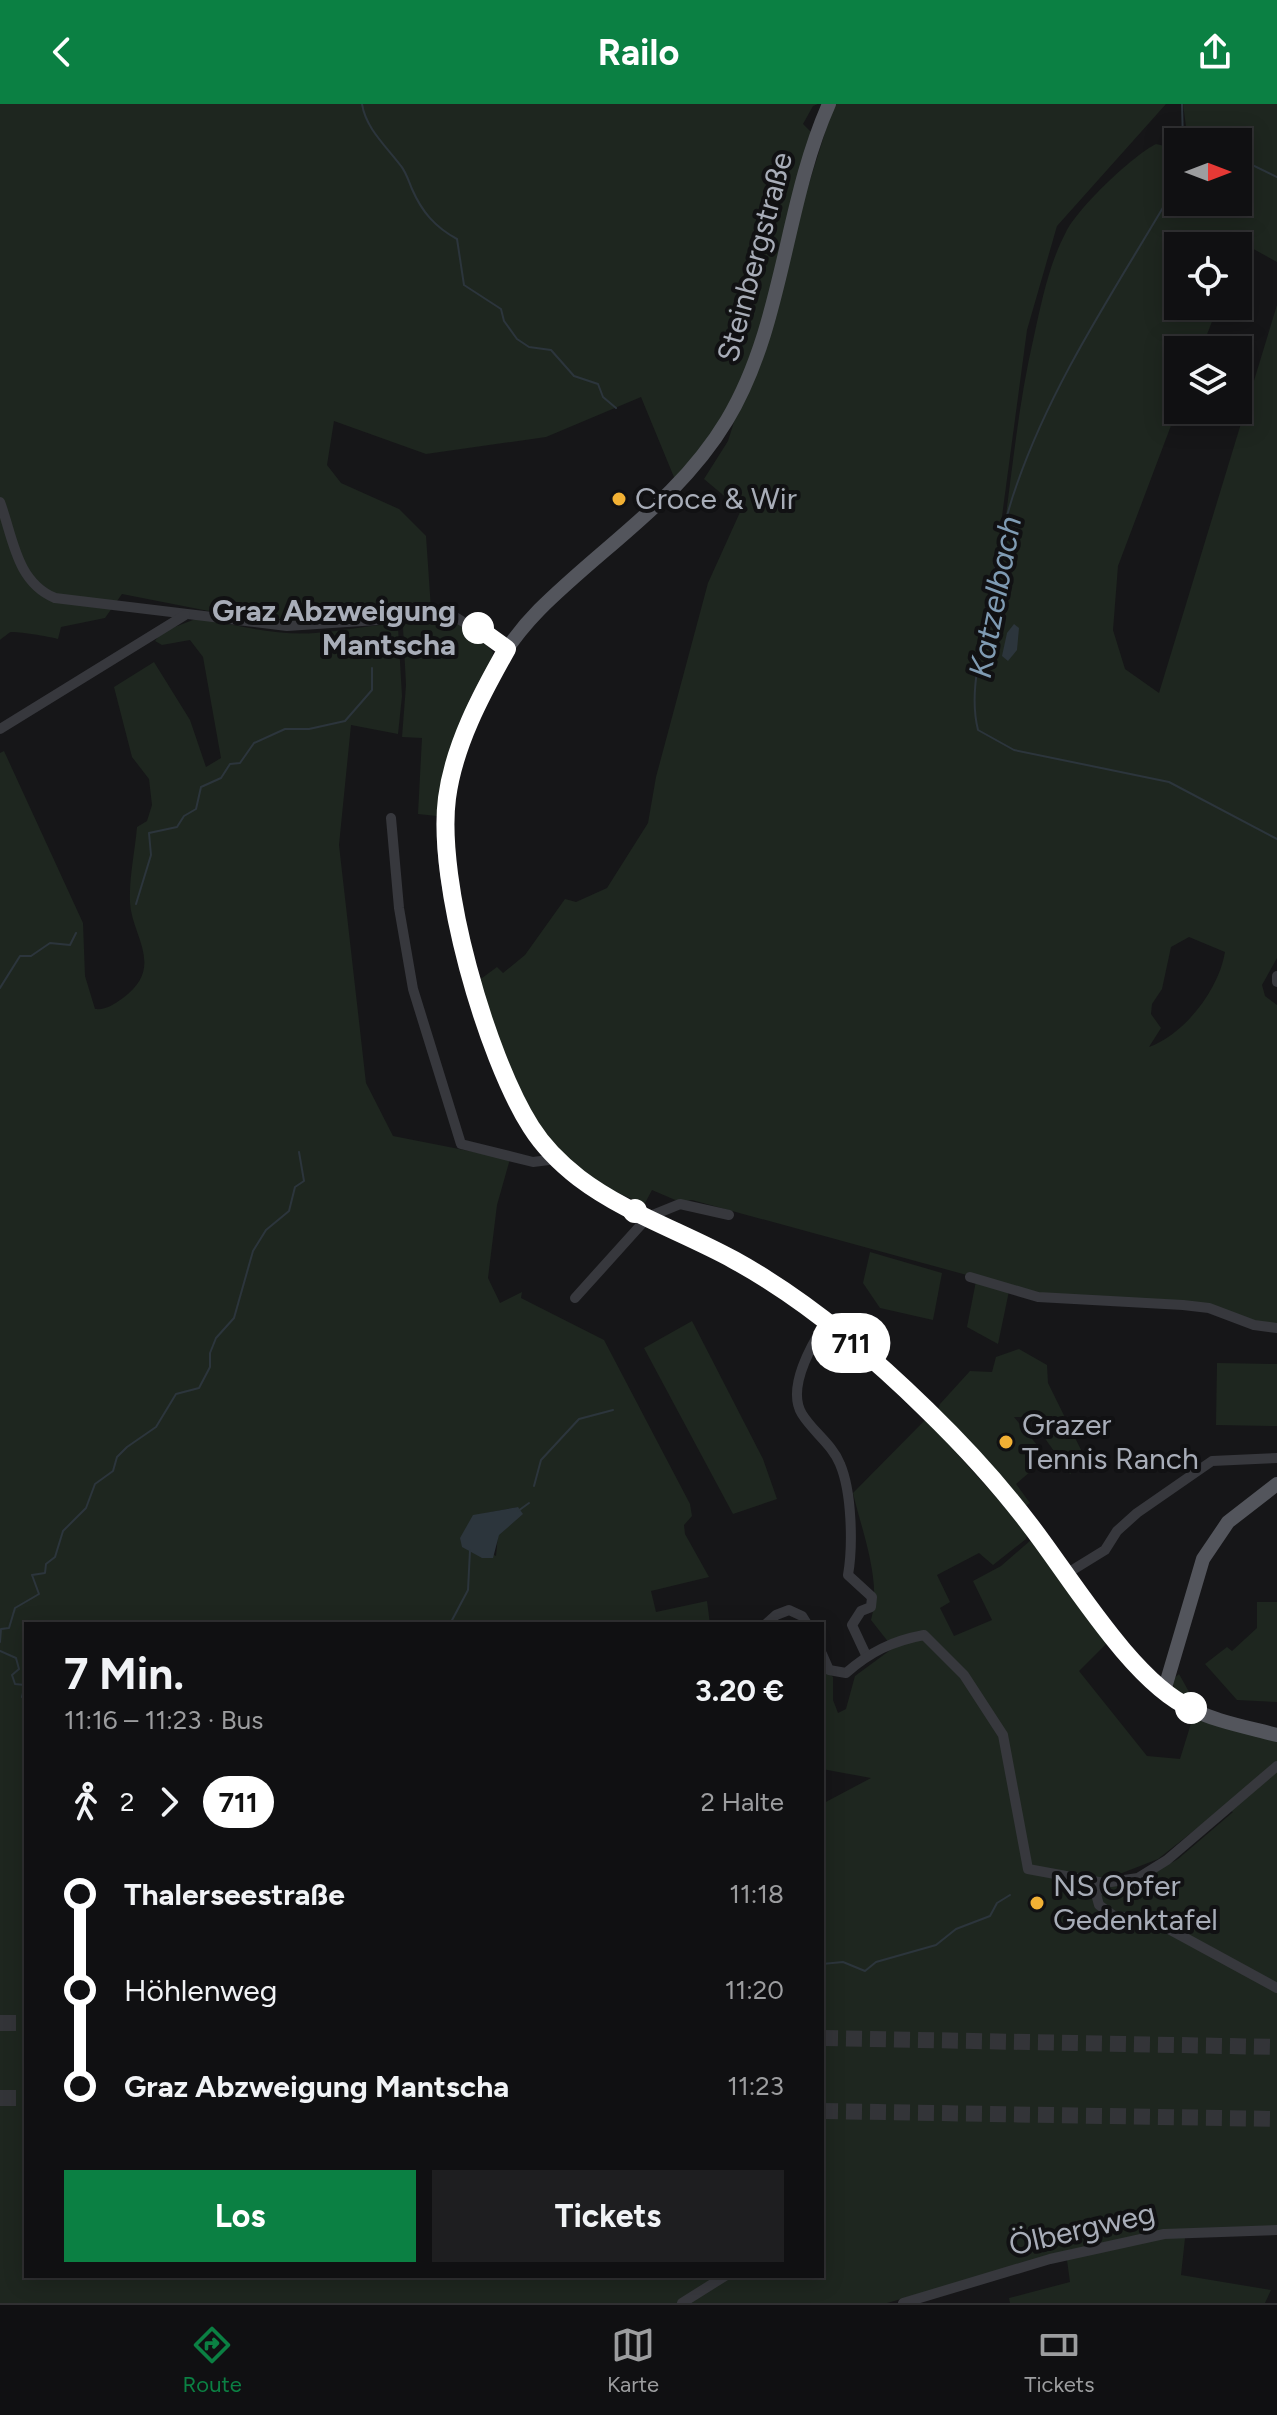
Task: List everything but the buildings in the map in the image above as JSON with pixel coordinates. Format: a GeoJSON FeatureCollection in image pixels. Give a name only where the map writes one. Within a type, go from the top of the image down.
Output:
{"type":"FeatureCollection","features":[{"type":"Feature","properties":{"kind":"main road","name":"Steinbergstraße"},"geometry":{"type":"LineString","coordinates":[[829,104],[799,188],[761,343],[749,378],[730,416],[707,453],[677,488],[542,607],[507,649],[482,695],[455,764],[446,809],[445,861],[464,948],[504,1073],[531,1128],[557,1159],[606,1196],[793,1295],[923,1406],[993,1478],[1132,1658],[1164,1691],[1202,1713],[1277,1735]]}},
{"type":"Feature","properties":{"kind":"main road"},"geometry":{"type":"LineString","coordinates":[[1164,1691],[1203,1559],[1228,1522],[1277,1484]]}},
{"type":"Feature","properties":{"kind":"street"},"geometry":{"type":"LineString","coordinates":[[0,502],[22,568],[42,592],[73,602],[287,626],[452,615],[507,649]]}},
{"type":"Feature","properties":{"kind":"street"},"geometry":{"type":"LineString","coordinates":[[0,729],[185,615]]}},
{"type":"Feature","properties":{"kind":"street"},"geometry":{"type":"LineString","coordinates":[[391,818],[399,908],[413,989],[461,1144],[533,1162],[557,1159]]}},
{"type":"Feature","properties":{"kind":"street"},"geometry":{"type":"LineString","coordinates":[[575,1298],[648,1217],[680,1204],[729,1215]]}},
{"type":"Feature","properties":{"kind":"street"},"geometry":{"type":"LineString","coordinates":[[970,1277],[1038,1297],[1209,1308],[1254,1325],[1277,1328]]}},
{"type":"Feature","properties":{"kind":"street"},"geometry":{"type":"LineString","coordinates":[[826,1322],[807,1357],[797,1400],[802,1414],[840,1462],[852,1557],[848,1575],[872,1597],[871,1607],[861,1611],[852,1625],[866,1655]]}},
{"type":"Feature","properties":{"kind":"street"},"geometry":{"type":"LineString","coordinates":[[1066,1574],[1105,1550],[1117,1531],[1137,1513],[1212,1461],[1277,1458]]}},
{"type":"Feature","properties":{"kind":"street"},"geometry":{"type":"LineString","coordinates":[[768,1622],[789,1610],[802,1616],[806,1622]]}},
{"type":"Feature","properties":{"kind":"street"},"geometry":{"type":"LineString","coordinates":[[824,1659],[829,1670],[846,1673],[866,1655],[886,1645],[924,1635],[945,1654],[978,1694],[1003,1735],[1028,1869],[1104,1883],[1138,1878],[1167,1860],[1277,1766]]}},
{"type":"Feature","properties":{"kind":"street"},"geometry":{"type":"LineString","coordinates":[[1104,1883],[1096,1894],[1104,1911],[1167,1928],[1277,1988]]}},
{"type":"Feature","properties":{"kind":"street","name":"Ölbergweg"},"geometry":{"type":"LineString","coordinates":[[903,2303],[1050,2259],[1175,2232],[1277,2230]]}},
{"type":"Feature","properties":{"kind":"street"},"geometry":{"type":"LineString","coordinates":[[682,2303],[722,2278]]}},
{"type":"Feature","properties":{"kind":"shaded area"},"geometry":{"type":"Polygon","coordinates":[[[0,104],[818,104],[813,106],[803,124],[812,133],[768,299],[747,364],[722,419],[676,482],[641,397],[546,437],[426,454],[334,421],[327,465],[341,483],[399,509],[426,536],[431,609],[311,622],[229,615],[122,594],[105,618],[61,627],[58,639],[10,632],[0,640],[0,104]]]}},
{"type":"Feature","properties":{"kind":"shaded area"},"geometry":{"type":"Polygon","coordinates":[[[834,104],[1166,104],[1057,226],[1027,330],[998,546],[975,676],[994,592],[1025,378],[1047,282],[1066,232],[1106,184],[1156,144],[1164,146],[1164,216],[1252,216],[1252,128],[1186,128],[1183,104],[1277,104],[1277,262],[1252,248],[1252,232],[1164,232],[1164,320],[1213,320],[1206,336],[1164,336],[1164,424],[1172,424],[1118,566],[1113,630],[1125,669],[1159,693],[1241,424],[1252,424],[1252,387],[1277,305],[1277,958],[1262,985],[1265,996],[1277,1005],[1277,1326],[1250,1321],[1218,1309],[1040,1295],[692,1200],[680,1202],[652,1190],[644,1205],[578,1172],[558,1155],[541,1134],[514,1085],[478,981],[497,967],[503,973],[525,955],[565,899],[576,902],[607,888],[648,823],[656,777],[708,583],[741,510],[704,479],[728,441],[834,104]],[[1189,937],[1171,947],[1162,989],[1152,1004],[1151,1014],[1161,1028],[1149,1047],[1187,1021],[1208,995],[1225,952],[1189,937]]]}},
{"type":"Feature","properties":{"kind":"shaded area"},"geometry":{"type":"Polygon","coordinates":[[[198,618],[286,633],[396,624],[398,627],[402,696],[398,734],[351,725],[339,845],[366,1083],[393,1136],[510,1159],[497,1205],[488,1278],[500,1303],[522,1292],[521,1298],[604,1340],[690,1504],[692,1516],[684,1525],[685,1534],[709,1577],[651,1591],[656,1612],[707,1601],[710,1622],[24,1622],[24,2278],[824,2278],[824,1803],[871,1778],[824,1769],[824,1668],[833,1677],[833,1700],[838,1713],[846,1709],[855,1676],[893,1648],[871,1620],[873,1573],[853,1493],[926,1419],[1028,1533],[1026,1539],[993,1565],[979,1553],[937,1575],[950,1602],[940,1608],[954,1636],[992,1620],[973,1581],[1001,1566],[1031,1540],[1108,1642],[1079,1671],[1147,1756],[1180,1759],[1193,1717],[1277,1741],[1277,2228],[1186,2229],[1181,2275],[1271,2290],[1265,2303],[1010,2303],[1009,2298],[1070,2282],[1066,2253],[887,2303],[0,2303],[0,753],[4,751],[83,923],[85,976],[95,1009],[103,1009],[123,998],[142,975],[143,951],[132,914],[130,883],[137,827],[147,821],[152,805],[149,779],[132,757],[114,687],[154,662],[190,720],[206,767],[221,758],[203,657],[190,640],[162,645],[155,641],[162,632],[198,618]],[[518,1507],[486,1513],[460,1538],[496,1556],[498,1535],[518,1507]],[[1224,1807],[1158,1859],[1117,1875],[1136,1883],[1178,1859],[1233,1812],[1224,1807]]]}},
{"type":"Feature","properties":{"kind":"shaded area"},"geometry":{"type":"Polygon","coordinates":[[[445,619],[471,629],[493,652],[491,665],[470,698],[440,839],[437,840],[437,816],[418,814],[422,738],[402,737],[406,685],[403,627],[407,622],[445,619]]]}},
{"type":"Feature","properties":{"kind":"shaded area"},"geometry":{"type":"Polygon","coordinates":[[[1014,624],[1019,628],[1017,650],[1008,661],[1002,656],[1007,633],[1014,624]]]}},
{"type":"Feature","properties":{"kind":"shaded area"},"geometry":{"type":"Polygon","coordinates":[[[870,1252],[942,1273],[933,1320],[880,1308],[863,1283],[870,1252]]]}},
{"type":"Feature","properties":{"kind":"shaded area"},"geometry":{"type":"Polygon","coordinates":[[[976,1281],[1009,1291],[998,1344],[967,1327],[976,1281]]]}},
{"type":"Feature","properties":{"kind":"shaded area"},"geometry":{"type":"Polygon","coordinates":[[[692,1321],[763,1459],[777,1499],[733,1514],[644,1348],[692,1321]]]}},
{"type":"Feature","properties":{"kind":"shaded area"},"geometry":{"type":"Polygon","coordinates":[[[1019,1349],[1047,1365],[1048,1383],[1087,1462],[1070,1474],[1030,1417],[1014,1417],[1047,1457],[1016,1484],[1030,1503],[1024,1507],[936,1414],[940,1404],[970,1371],[992,1372],[996,1357],[1019,1349]]]}},
{"type":"Feature","properties":{"kind":"shaded area"},"geometry":{"type":"Polygon","coordinates":[[[1217,1363],[1277,1364],[1277,1426],[1216,1425],[1217,1363]]]}},
{"type":"Feature","properties":{"kind":"shaded area"},"geometry":{"type":"Polygon","coordinates":[[[518,1507],[523,1514],[499,1535],[493,1558],[482,1558],[462,1547],[460,1538],[473,1515],[518,1507]]]}},
{"type":"Feature","properties":{"kind":"shaded area"},"geometry":{"type":"Polygon","coordinates":[[[1257,1602],[1277,1602],[1277,1702],[1237,1700],[1205,1664],[1227,1647],[1232,1651],[1257,1628],[1257,1602]]]}},
{"type":"Feature","properties":{"kind":"shaded area"},"geometry":{"type":"Polygon","coordinates":[[[1179,1674],[1192,1702],[1174,1689],[1172,1680],[1179,1674]]]}},
{"type":"Feature","properties":{"kind":"waterway"},"geometry":{"type":"LineString","coordinates":[[362,104],[372,130],[403,168],[425,212],[457,239],[464,285],[501,309],[504,321],[517,339],[529,347],[551,350],[574,376],[598,384],[603,397],[616,408]]}},
{"type":"Feature","properties":{"kind":"waterway","name":"Katzelbach"},"geometry":{"type":"LineString","coordinates":[[1182,104],[1183,128]]}},
{"type":"Feature","properties":{"kind":"waterway"},"geometry":{"type":"LineString","coordinates":[[1252,165],[1277,177]]}},
{"type":"Feature","properties":{"kind":"waterway","name":"Katzelbach"},"geometry":{"type":"LineString","coordinates":[[1164,205],[1070,367],[1032,444],[1017,484],[998,552],[978,662],[975,689],[978,730],[1014,750],[1169,782],[1277,839]]}},
{"type":"Feature","properties":{"kind":"waterway"},"geometry":{"type":"LineString","coordinates":[[136,904],[151,855],[149,833],[177,827],[184,816],[196,809],[201,787],[221,778],[230,764],[240,763],[254,743],[285,729],[309,729],[345,721],[372,690],[372,668]]}},
{"type":"Feature","properties":{"kind":"waterway"},"geometry":{"type":"LineString","coordinates":[[0,988],[20,956],[31,956],[50,943],[70,945],[76,933]]}},
{"type":"Feature","properties":{"kind":"waterway"},"geometry":{"type":"LineString","coordinates":[[0,1642],[1,1629],[9,1628],[15,1608],[39,1594],[32,1575],[45,1573],[46,1564],[55,1557],[63,1531],[86,1508],[95,1484],[113,1471],[117,1457],[127,1447],[156,1427],[176,1394],[199,1388],[210,1367],[210,1353],[216,1338],[234,1318],[253,1251],[266,1230],[289,1211],[295,1187],[304,1181],[299,1152]]}},
{"type":"Feature","properties":{"kind":"waterway"},"geometry":{"type":"LineString","coordinates":[[534,1486],[541,1460],[579,1419],[613,1410]]}},
{"type":"Feature","properties":{"kind":"waterway"},"geometry":{"type":"LineString","coordinates":[[518,1511],[529,1503]]}},
{"type":"Feature","properties":{"kind":"waterway"},"geometry":{"type":"LineString","coordinates":[[451,1622],[468,1590],[470,1550]]}},
{"type":"Feature","properties":{"kind":"waterway"},"geometry":{"type":"LineString","coordinates":[[0,1651],[16,1658],[19,1669],[12,1675],[15,1684],[24,1685]]}},
{"type":"Feature","properties":{"kind":"waterway"},"geometry":{"type":"LineString","coordinates":[[24,1689],[24,1700]]}},
{"type":"Feature","properties":{"kind":"waterway"},"geometry":{"type":"LineString","coordinates":[[824,1964],[843,1962],[865,1971],[876,1962],[936,1945],[956,1929],[990,1916],[997,1903],[1010,1895]]}},
{"type":"Feature","properties":{"kind":"tunnel"},"geometry":{"type":"LineString","coordinates":[[0,2023],[24,2023]]}},
{"type":"Feature","properties":{"kind":"tunnel"},"geometry":{"type":"LineString","coordinates":[[824,2038],[1277,2047]]}},
{"type":"Feature","properties":{"kind":"tunnel"},"geometry":{"type":"LineString","coordinates":[[0,2098],[24,2098]]}},
{"type":"Feature","properties":{"kind":"tunnel"},"geometry":{"type":"LineString","coordinates":[[824,2111],[1277,2119]]}},
{"type":"Feature","properties":{"kind":"bus line","name":"711"},"geometry":{"type":"LineString","coordinates":[[478,628],[507,649],[474,713],[449,784],[445,861],[456,916],[478,995],[504,1073],[531,1128],[557,1159],[578,1177],[606,1196],[733,1260],[793,1295],[879,1367],[923,1406],[993,1478],[1132,1658],[1164,1691],[1191,1708]]}},
{"type":"Feature","properties":{"kind":"place","name":"Croce & Wir"},"geometry":{"type":"Point","coordinates":[619,499]}},
{"type":"Feature","properties":{"kind":"place","name":"Graz Abzweigung Mantscha"},"geometry":{"type":"Point","coordinates":[478,628]}},
{"type":"Feature","properties":{"kind":"place","name":"Grazer Tennis Ranch"},"geometry":{"type":"Point","coordinates":[1006,1442]}},
{"type":"Feature","properties":{"kind":"place","name":"NS Opfer Gedenktafel"},"geometry":{"type":"Point","coordinates":[1037,1903]}}]}
